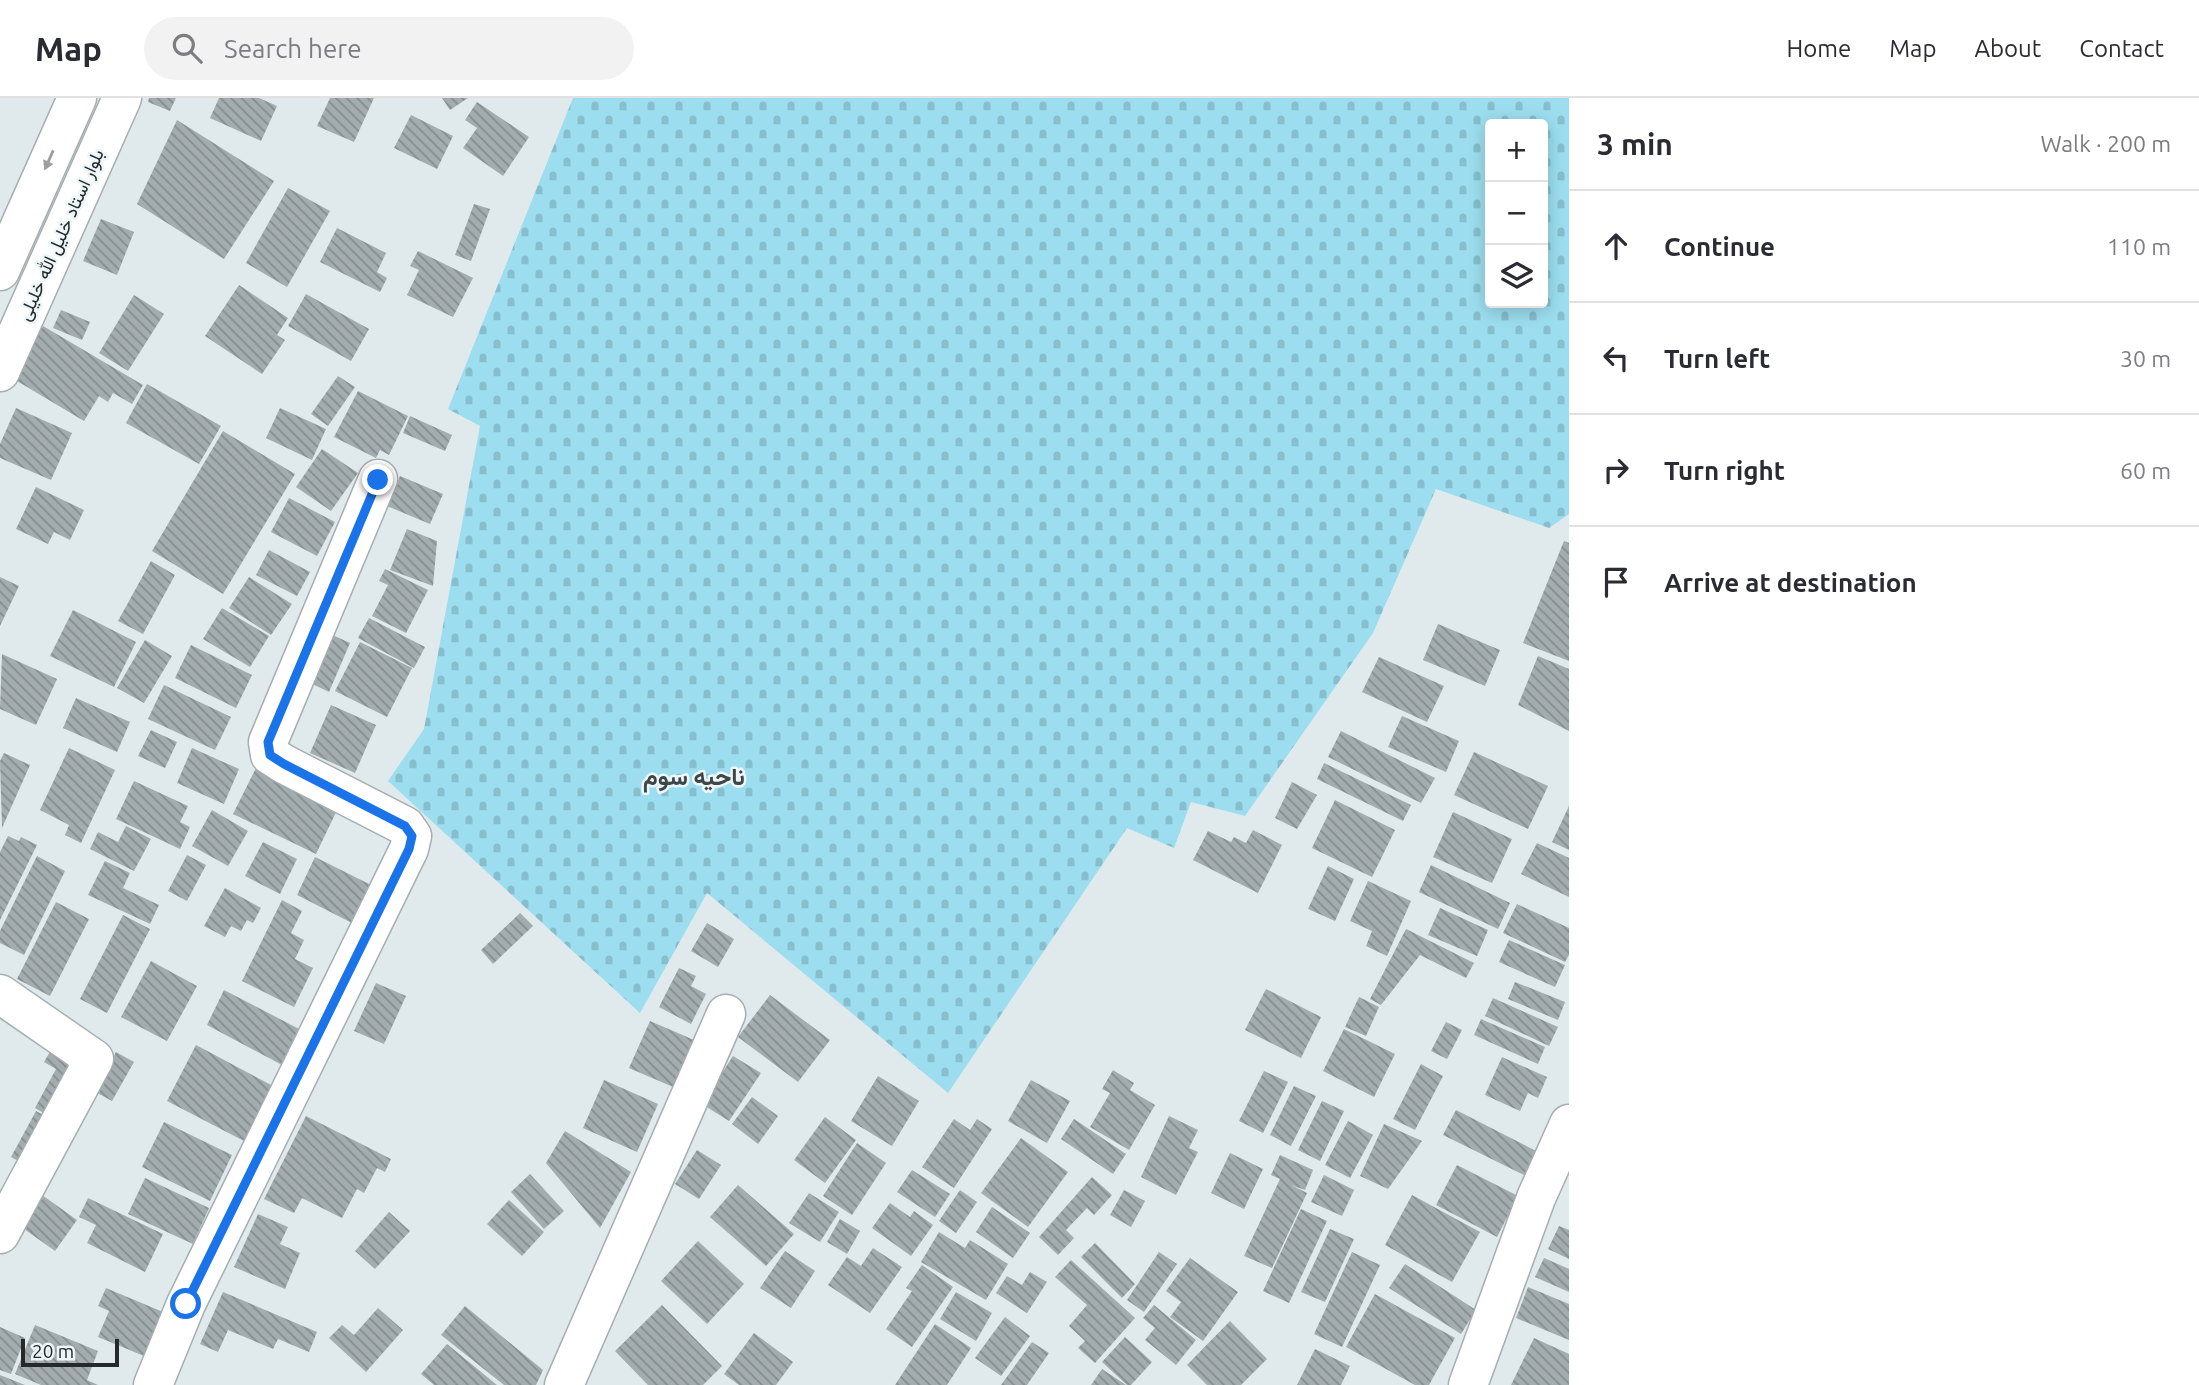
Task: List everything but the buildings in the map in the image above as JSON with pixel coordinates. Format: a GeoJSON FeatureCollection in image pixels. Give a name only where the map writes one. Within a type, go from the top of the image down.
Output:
{"type":"FeatureCollection","features":[{"type":"Feature","properties":{"kind":"street"},"geometry":{"type":"LineString","coordinates":[[0,271],[77,98]]}},
{"type":"Feature","properties":{"kind":"street","name":"بلوار استاد خلیل الله خلیلی"},"geometry":{"type":"LineString","coordinates":[[0,372],[122,98]]}},
{"type":"Feature","properties":{"kind":"street"},"geometry":{"type":"LineString","coordinates":[[153,1385],[186,1304],[409,849],[412,836],[405,826],[284,764],[270,755],[268,742],[378,480]]}},
{"type":"Feature","properties":{"kind":"street"},"geometry":{"type":"LineString","coordinates":[[0,994],[94,1059],[0,1234]]}},
{"type":"Feature","properties":{"kind":"street"},"geometry":{"type":"LineString","coordinates":[[564,1385],[726,1014]]}},
{"type":"Feature","properties":{"kind":"street"},"geometry":{"type":"LineString","coordinates":[[1468,1385],[1536,1198],[1569,1124]]}},
{"type":"Feature","properties":{"kind":"green space"},"geometry":{"type":"Polygon","coordinates":[[[573,98],[1569,98],[1569,514],[1549,528],[1436,489],[1373,633],[1245,816],[1191,802],[1174,848],[1127,828],[948,1093],[707,893],[640,1013],[388,781],[424,729],[480,426],[448,409],[573,98]]]}},
{"type":"Feature","properties":{"kind":"district","name":"ناحیه سوم"},"geometry":{"type":"Point","coordinates":[694,777]}},
{"type":"Feature","properties":{"kind":"route"},"geometry":{"type":"LineString","coordinates":[[186,1304],[409,849],[412,836],[405,826],[284,764],[270,755],[268,742],[378,480]]}}]}
